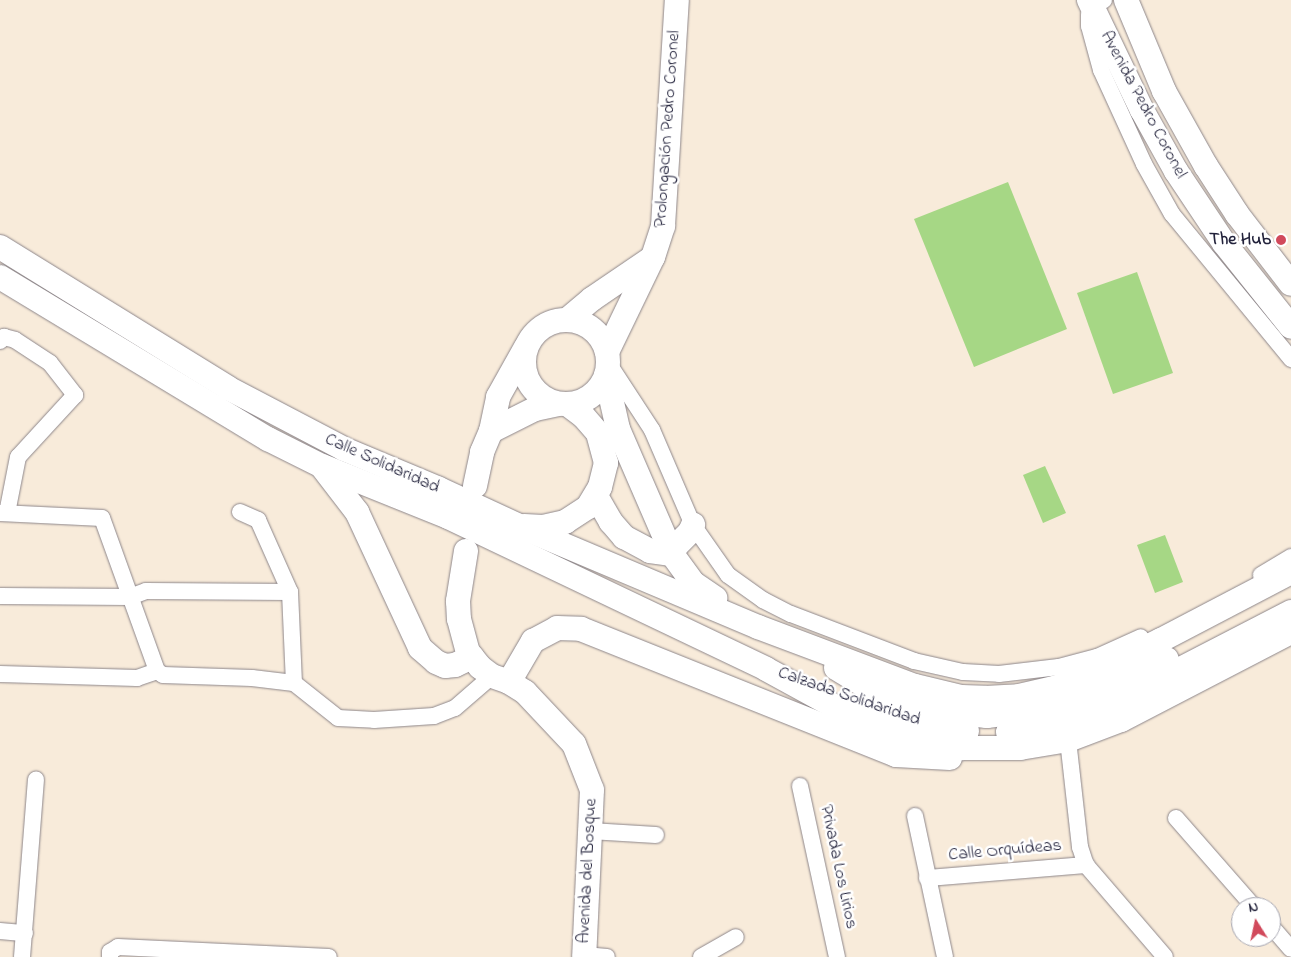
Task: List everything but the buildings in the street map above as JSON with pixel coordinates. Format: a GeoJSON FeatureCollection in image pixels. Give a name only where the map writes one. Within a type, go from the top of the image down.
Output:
{"type":"FeatureCollection","features":[{"type":"Feature","properties":{"kind":"main road","name":"Prolongación Pedro Coronel"},"geometry":{"type":"LineString","coordinates":[[607,364],[653,256],[663,226],[677,0]]}},
{"type":"Feature","properties":{"kind":"main road","name":"Avenida Pedro Coronel"},"geometry":{"type":"LineString","coordinates":[[1126,0],[1164,91],[1206,166],[1237,214],[1290,282]]}},
{"type":"Feature","properties":{"kind":"main road","name":"Avenida Pedro Coronel"},"geometry":{"type":"LineString","coordinates":[[1095,2],[1156,136],[1224,243],[1291,327]]}},
{"type":"Feature","properties":{"kind":"main road"},"geometry":{"type":"LineString","coordinates":[[1224,243],[1226,233],[1230,230],[1240,232],[1276,277],[1290,282]]}},
{"type":"Feature","properties":{"kind":"main road","name":"Calle Solidaridad"},"geometry":{"type":"LineString","coordinates":[[0,247],[228,388],[287,421],[519,526],[758,627],[786,637]]}},
{"type":"Feature","properties":{"kind":"main road"},"geometry":{"type":"LineString","coordinates":[[475,486],[482,452],[491,430],[498,397],[528,344],[544,326],[567,320],[592,299],[653,256]]}},
{"type":"Feature","properties":{"kind":"main road","name":"Calle Solidaridad"},"geometry":{"type":"LineString","coordinates":[[0,277],[268,439],[322,466],[448,517],[766,669]]}},
{"type":"Feature","properties":{"kind":"main road"},"geometry":{"type":"LineString","coordinates":[[567,320],[588,326],[603,342],[618,429],[672,554],[693,584],[758,627]]}},
{"type":"Feature","properties":{"kind":"main road"},"geometry":{"type":"LineString","coordinates":[[519,526],[543,527],[565,522],[588,507],[596,496],[605,471],[604,450],[598,433],[583,416],[563,404],[540,395],[527,377],[524,360],[528,344]]}},
{"type":"Feature","properties":{"kind":"main road"},"geometry":{"type":"LineString","coordinates":[[491,430],[535,409],[580,402],[591,396],[600,387],[607,364]]}},
{"type":"Feature","properties":{"kind":"main road"},"geometry":{"type":"LineString","coordinates":[[322,466],[357,512],[420,648],[436,662],[445,666],[455,665],[472,657],[463,638],[459,619],[458,601],[466,551]]}},
{"type":"Feature","properties":{"kind":"main road"},"geometry":{"type":"LineString","coordinates":[[596,496],[611,522],[624,537],[650,552],[672,554]]}},
{"type":"Feature","properties":{"kind":"main road"},"geometry":{"type":"LineString","coordinates":[[672,554],[693,525]]}},
{"type":"Feature","properties":{"kind":"main road","name":"Calzada Solidaridad"},"geometry":{"type":"LineString","coordinates":[[786,637],[915,686],[961,697],[1019,696],[1055,688],[1098,671],[1291,572]]}},
{"type":"Feature","properties":{"kind":"main road","name":"Calzada Solidaridad"},"geometry":{"type":"LineString","coordinates":[[786,637],[875,692],[934,710],[987,716],[1052,707],[1108,687],[1291,596]]}},
{"type":"Feature","properties":{"kind":"main road","name":"Calzada Solidaridad"},"geometry":{"type":"LineString","coordinates":[[766,669],[913,722],[950,730],[1014,732],[1084,716],[1108,706],[1291,612]]}},
{"type":"Feature","properties":{"kind":"main road"},"geometry":{"type":"LineString","coordinates":[[500,679],[521,662],[533,641],[543,634],[557,628],[581,629],[896,755],[961,759],[997,756],[1020,748]]}},
{"type":"Feature","properties":{"kind":"main road","name":"Calzada Solidaridad"},"geometry":{"type":"LineString","coordinates":[[766,669],[841,710],[901,734],[927,742],[962,748],[1020,748],[1068,740],[1121,720],[1291,632]]}},
{"type":"Feature","properties":{"kind":"main road","name":"Avenida del Bosque"},"geometry":{"type":"LineString","coordinates":[[472,657],[500,679],[525,692],[574,744],[592,790],[584,956]]}},
{"type":"Feature","properties":{"kind":"street"},"geometry":{"type":"LineString","coordinates":[[1095,2],[1089,15],[1089,26],[1101,70],[1144,164],[1172,214],[1291,359]]}},
{"type":"Feature","properties":{"kind":"street"},"geometry":{"type":"LineString","coordinates":[[2,339],[15,340],[50,363],[75,395],[18,457],[4,513],[102,518],[157,671],[163,675],[252,678],[294,683],[338,718],[374,720],[434,716],[455,708],[500,679]]}},
{"type":"Feature","properties":{"kind":"street"},"geometry":{"type":"LineString","coordinates":[[607,364],[652,430],[693,525],[728,575],[762,600],[791,614],[914,661],[963,672],[998,674],[1043,670],[1097,657],[1211,602],[1291,557]]}},
{"type":"Feature","properties":{"kind":"street"},"geometry":{"type":"LineString","coordinates":[[240,512],[258,520],[290,592],[294,683]]}},
{"type":"Feature","properties":{"kind":"street"},"geometry":{"type":"LineString","coordinates":[[0,596],[130,597],[146,592],[290,592]]}},
{"type":"Feature","properties":{"kind":"street"},"geometry":{"type":"LineString","coordinates":[[0,674],[137,678],[157,671]]}},
{"type":"Feature","properties":{"kind":"street","name":"Calle Orquídeas"},"geometry":{"type":"LineString","coordinates":[[1068,740],[1080,847],[1086,865],[1165,957]]}},
{"type":"Feature","properties":{"kind":"street"},"geometry":{"type":"LineString","coordinates":[[22,957],[36,780]]}},
{"type":"Feature","properties":{"kind":"street","name":"Privada Los Lirios"},"geometry":{"type":"LineString","coordinates":[[800,786],[837,957]]}},
{"type":"Feature","properties":{"kind":"street","name":"Calle Orquídeas"},"geometry":{"type":"LineString","coordinates":[[916,816],[945,957]]}},
{"type":"Feature","properties":{"kind":"street"},"geometry":{"type":"LineString","coordinates":[[1176,818],[1245,897]]}},
{"type":"Feature","properties":{"kind":"street"},"geometry":{"type":"LineString","coordinates":[[590,831],[656,835]]}},
{"type":"Feature","properties":{"kind":"street","name":"Calle Orquídeas"},"geometry":{"type":"LineString","coordinates":[[928,878],[1086,865]]}},
{"type":"Feature","properties":{"kind":"street"},"geometry":{"type":"LineString","coordinates":[[0,931],[25,933]]}},
{"type":"Feature","properties":{"kind":"street"},"geometry":{"type":"LineString","coordinates":[[701,957],[736,937]]}},
{"type":"Feature","properties":{"kind":"street"},"geometry":{"type":"LineString","coordinates":[[1281,938],[1291,949]]}},
{"type":"Feature","properties":{"kind":"street"},"geometry":{"type":"LineString","coordinates":[[110,957],[110,952],[118,947],[246,955],[329,957]]}},
{"type":"Feature","properties":{"kind":"street"},"geometry":{"type":"LineString","coordinates":[[584,956],[607,957]]}},
{"type":"Feature","properties":{"kind":"green space"},"geometry":{"type":"Polygon","coordinates":[[[1008,182],[1067,329],[974,367],[914,219],[1008,182]]]}},
{"type":"Feature","properties":{"kind":"green space"},"geometry":{"type":"Polygon","coordinates":[[[1137,272],[1173,373],[1113,394],[1077,293],[1137,272]]]}},
{"type":"Feature","properties":{"kind":"green space"},"geometry":{"type":"Polygon","coordinates":[[[1045,466],[1066,513],[1043,523],[1023,475],[1045,466]]]}},
{"type":"Feature","properties":{"kind":"green space"},"geometry":{"type":"Polygon","coordinates":[[[1165,535],[1183,582],[1155,593],[1137,545],[1165,535]]]}},
{"type":"Feature","properties":{"kind":"place","name":"The Hub"},"geometry":{"type":"Point","coordinates":[1281,240]}}]}
